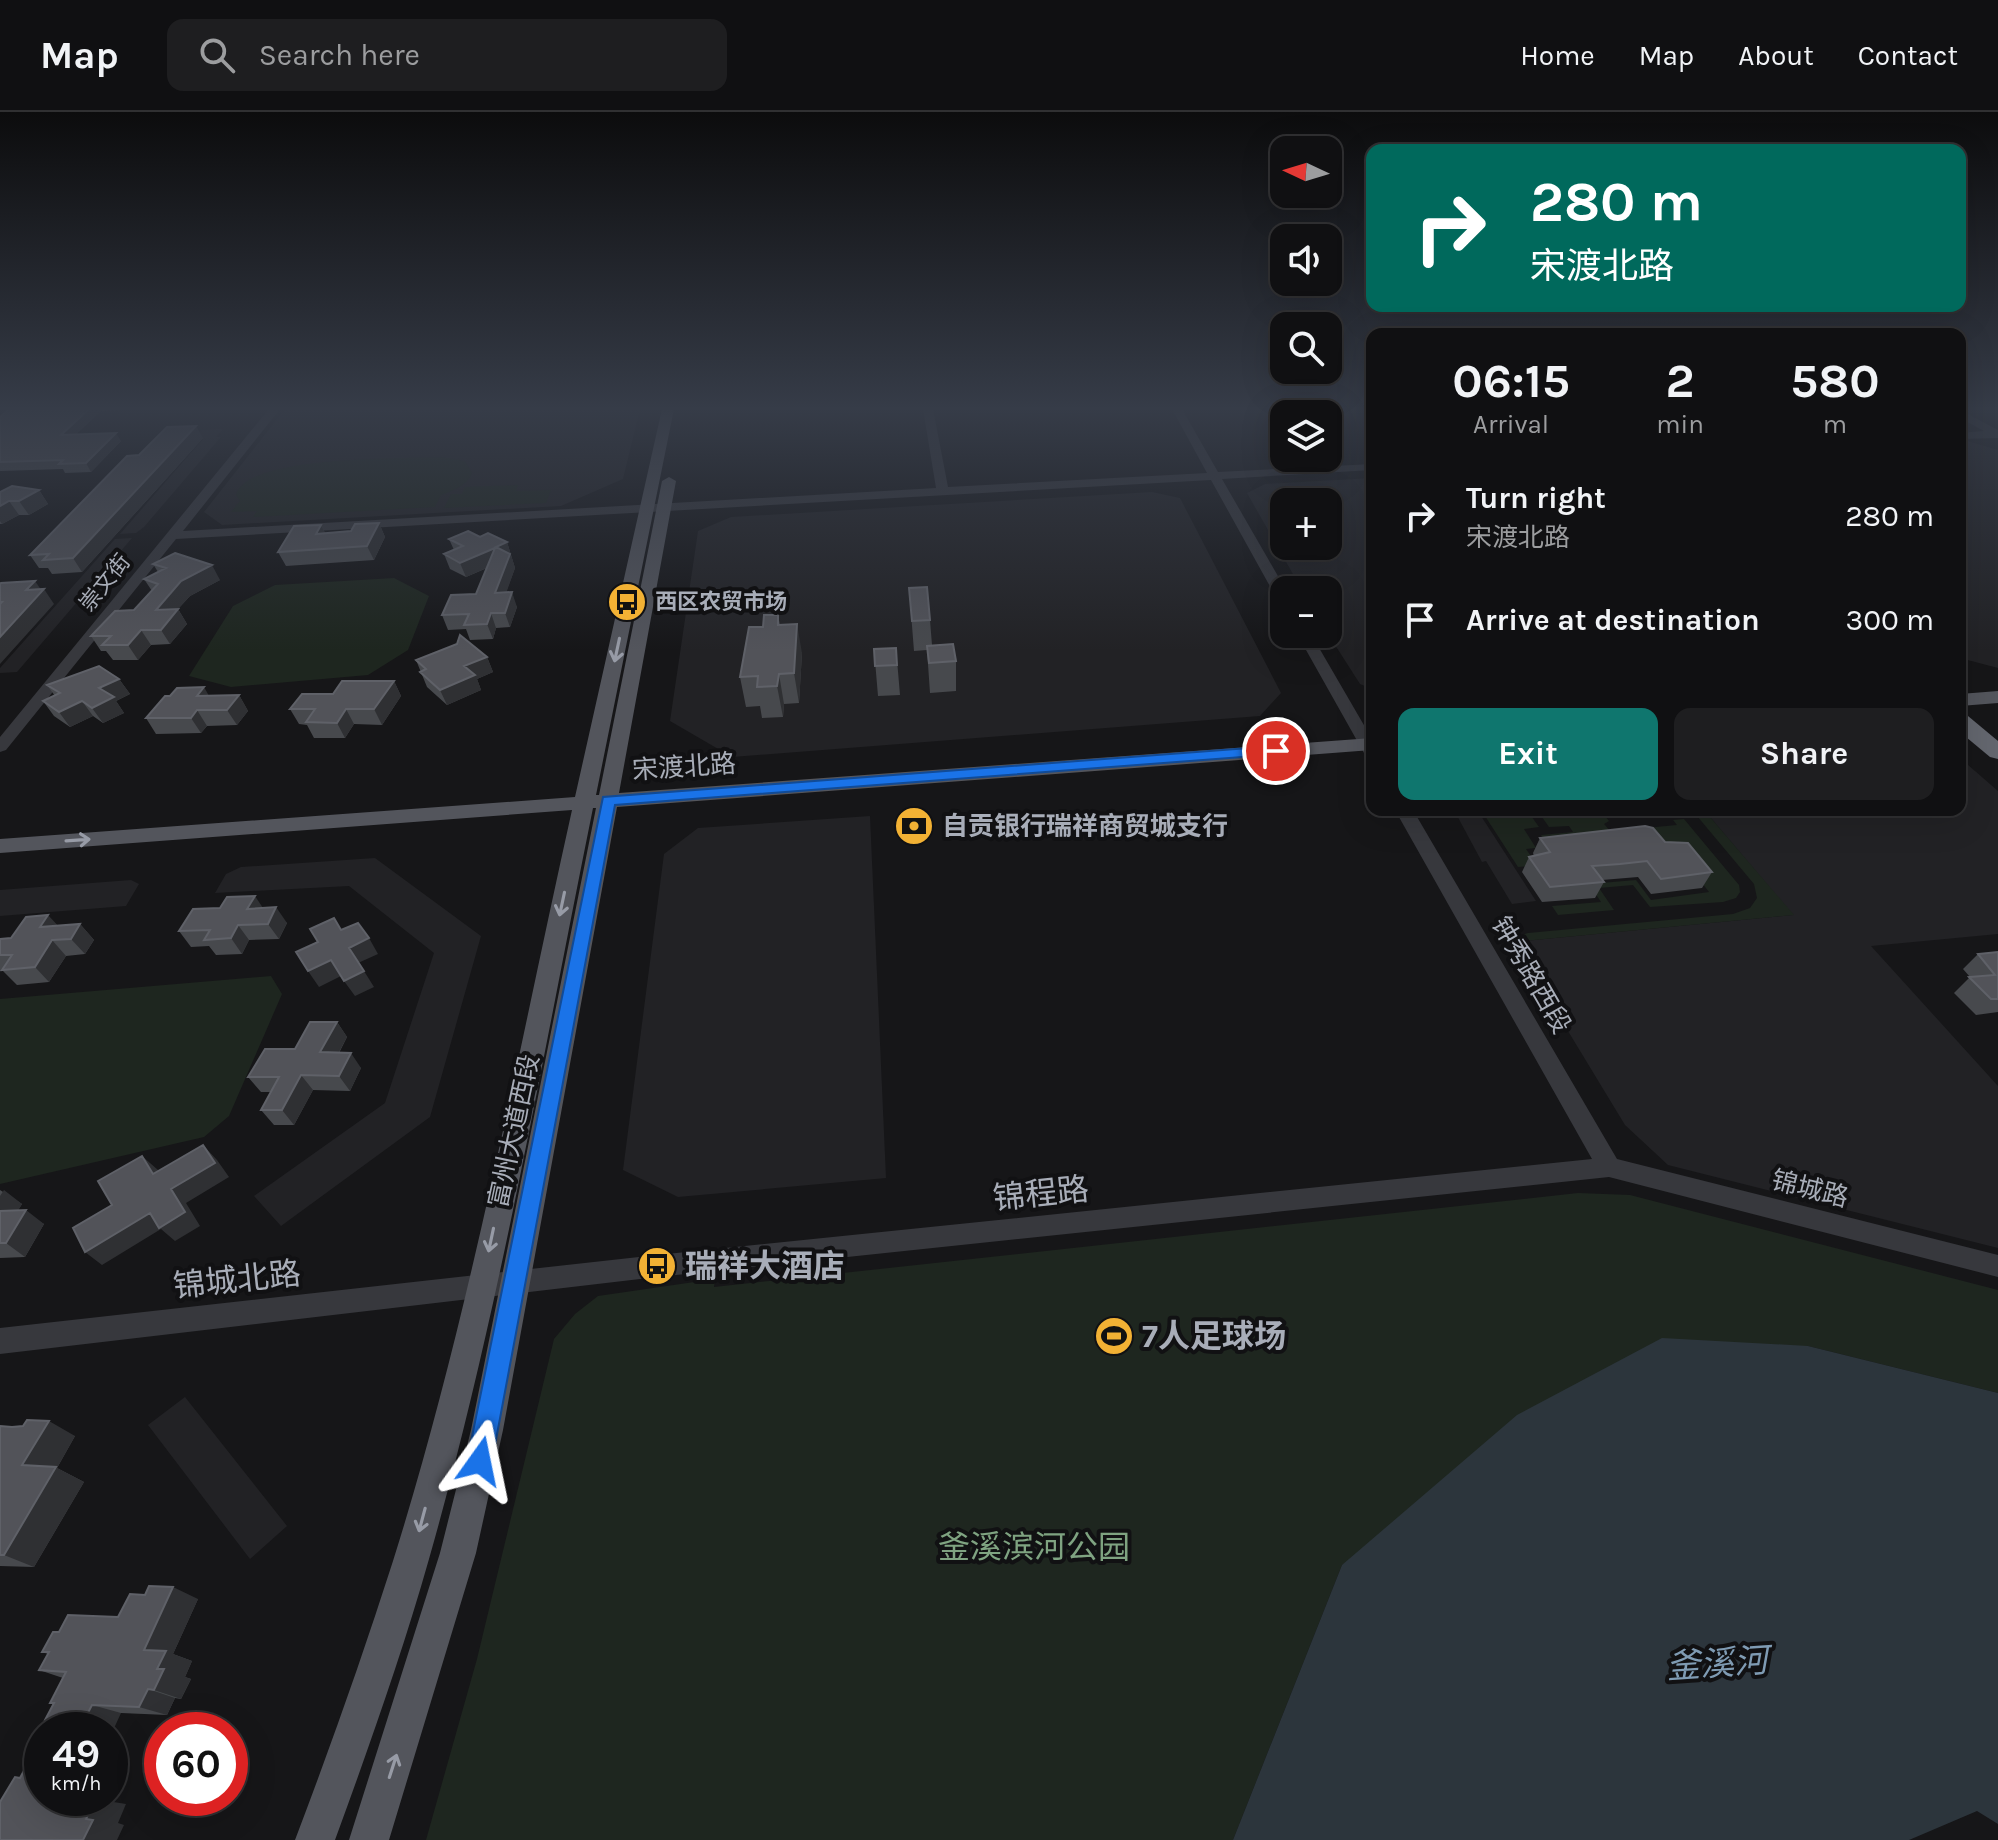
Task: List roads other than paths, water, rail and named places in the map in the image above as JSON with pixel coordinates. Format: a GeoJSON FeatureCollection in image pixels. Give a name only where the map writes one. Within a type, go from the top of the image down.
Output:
{"type":"FeatureCollection","features":[{"type":"Feature","properties":{"kind":"highway"},"geometry":{"type":"LineString","coordinates":[[1966,713],[1998,739]]}},
{"type":"Feature","properties":{"kind":"highway"},"geometry":{"type":"LineString","coordinates":[[1966,726],[1998,752]]}},
{"type":"Feature","properties":{"kind":"main road","name":"富州大道西段"},"geometry":{"type":"LineString","coordinates":[[656,506],[658,490]]}},
{"type":"Feature","properties":{"kind":"main road","name":"富州大道西段"},"geometry":{"type":"LineString","coordinates":[[369,1840],[458,1553],[516,1283],[598,794],[661,490]]}},
{"type":"Feature","properties":{"kind":"main road"},"geometry":{"type":"LineString","coordinates":[[1966,686],[1998,683]]}},
{"type":"Feature","properties":{"kind":"main road"},"geometry":{"type":"LineString","coordinates":[[1966,700],[1998,697]]}},
{"type":"Feature","properties":{"kind":"main road","name":"宋渡北路"},"geometry":{"type":"LineString","coordinates":[[0,829],[598,794],[1366,740]]}},
{"type":"Feature","properties":{"kind":"main road","name":"富州大道西段"},"geometry":{"type":"LineString","coordinates":[[315,1840],[354,1735],[411,1560],[481,1287],[598,794]]}},
{"type":"Feature","properties":{"kind":"main road","name":"宋渡北路"},"geometry":{"type":"LineString","coordinates":[[0,846],[598,794]]}},
{"type":"Feature","properties":{"kind":"street","name":"崇文街"},"geometry":{"type":"LineString","coordinates":[[0,747],[210,490]]}},
{"type":"Feature","properties":{"kind":"street"},"geometry":{"type":"LineString","coordinates":[[173,535],[983,490]]}},
{"type":"Feature","properties":{"kind":"street"},"geometry":{"type":"LineString","coordinates":[[1223,490],[1271,576]]}},
{"type":"Feature","properties":{"kind":"street"},"geometry":{"type":"LineString","coordinates":[[1312,648],[1366,737]]}},
{"type":"Feature","properties":{"kind":"street","name":"钟秀路西段"},"geometry":{"type":"LineString","coordinates":[[1407,816],[1609,1167]]}},
{"type":"Feature","properties":{"kind":"street","name":"锦程路"},"geometry":{"type":"LineString","coordinates":[[481,1287],[1609,1167]]}},
{"type":"Feature","properties":{"kind":"street","name":"锦城路"},"geometry":{"type":"LineString","coordinates":[[1609,1167],[1998,1266]]}},
{"type":"Feature","properties":{"kind":"street","name":"锦城北路"},"geometry":{"type":"LineString","coordinates":[[0,1341],[481,1287]]}},
{"type":"Feature","properties":{"kind":"water","name":"釜溪河"},"geometry":{"type":"Polygon","coordinates":[[[1662,1338],[1808,1346],[1998,1393],[1998,1824],[1977,1811],[1909,1840],[1233,1840],[1342,1565],[1517,1415],[1662,1338]]]}},
{"type":"Feature","properties":{"kind":"place","name":"西区农贸市场"},"geometry":{"type":"Point","coordinates":[627,602]}},
{"type":"Feature","properties":{"kind":"place","name":"自贡银行瑞祥商贸城支行"},"geometry":{"type":"Point","coordinates":[914,826]}},
{"type":"Feature","properties":{"kind":"place","name":"瑞祥大酒店"},"geometry":{"type":"Point","coordinates":[657,1266]}},
{"type":"Feature","properties":{"kind":"place","name":"7人足球场"},"geometry":{"type":"Point","coordinates":[1114,1336]}},
{"type":"Feature","properties":{"kind":"park label","name":"釜溪滨河公园"},"geometry":{"type":"Point","coordinates":[1034,1547]}}]}
